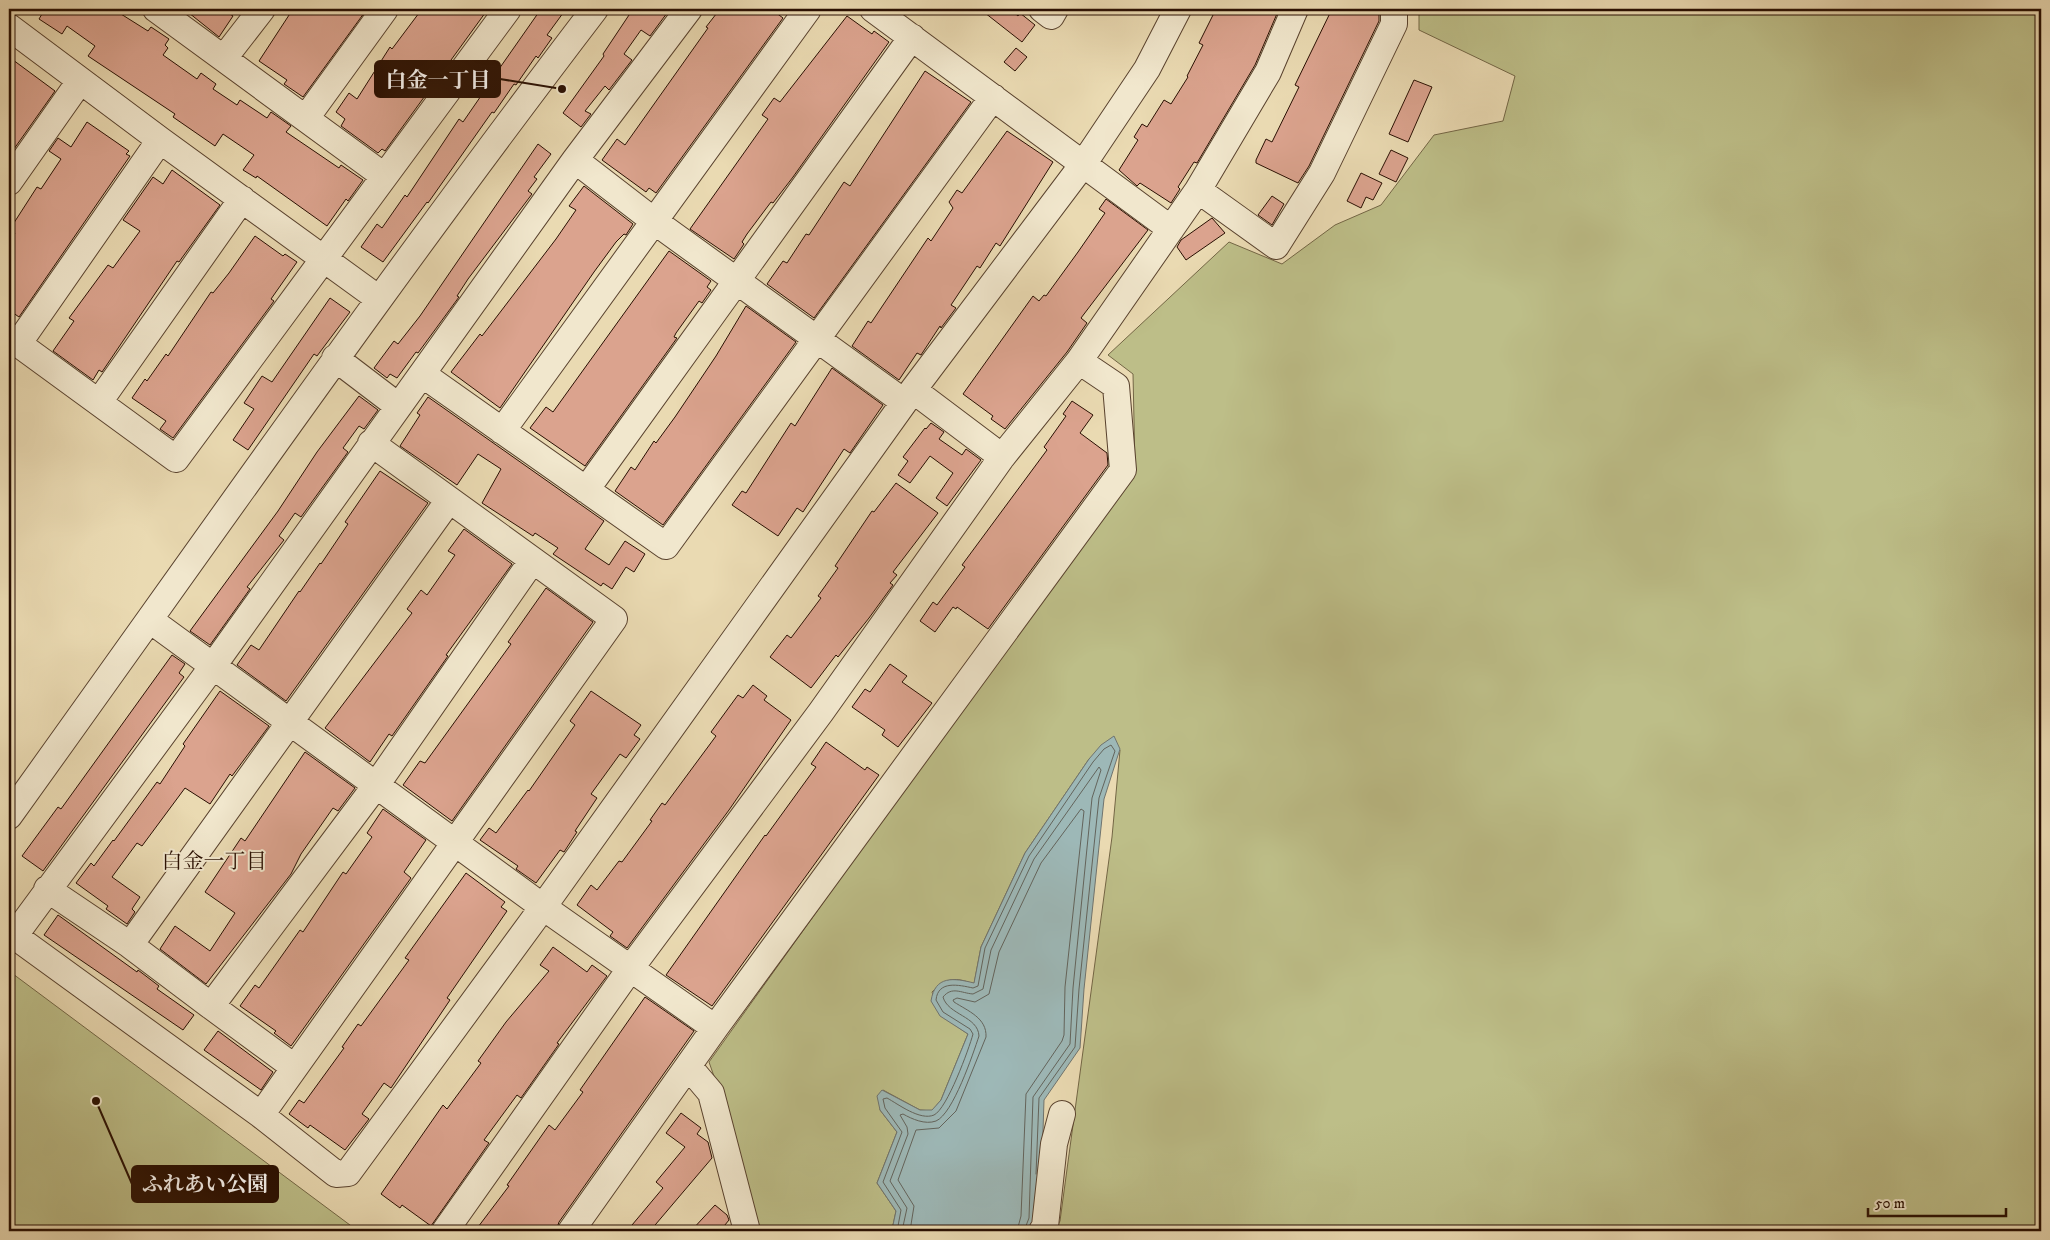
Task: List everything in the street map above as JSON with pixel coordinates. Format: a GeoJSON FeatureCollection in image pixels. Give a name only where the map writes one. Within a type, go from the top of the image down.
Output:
{"type":"FeatureCollection","features":[{"type":"Feature","properties":{"kind":"street"},"geometry":{"type":"LineString","coordinates":[[156,9],[384,176]]}},
{"type":"Feature","properties":{"kind":"street"},"geometry":{"type":"LineString","coordinates":[[224,58],[262,9]]}},
{"type":"Feature","properties":{"kind":"street"},"geometry":{"type":"LineString","coordinates":[[306,118],[385,9]]}},
{"type":"Feature","properties":{"kind":"street"},"geometry":{"type":"LineString","coordinates":[[160,140],[13,340],[176,459],[508,9]]}},
{"type":"Feature","properties":{"kind":"street"},"geometry":{"type":"LineString","coordinates":[[9,816],[335,358],[498,136],[596,9]]}},
{"type":"Feature","properties":{"kind":"street"},"geometry":{"type":"LineString","coordinates":[[689,9],[575,160],[213,666],[12,933],[261,1114],[336,1174],[348,1173],[543,907],[908,396],[1084,163],[1147,69],[1178,9]]}},
{"type":"Feature","properties":{"kind":"street"},"geometry":{"type":"LineString","coordinates":[[502,431],[808,9]]}},
{"type":"Feature","properties":{"kind":"street"},"geometry":{"type":"LineString","coordinates":[[872,9],[1084,163],[1171,229]]}},
{"type":"Feature","properties":{"kind":"street"},"geometry":{"type":"LineString","coordinates":[[1042,9],[1052,16],[1055,9]]}},
{"type":"Feature","properties":{"kind":"street"},"geometry":{"type":"LineString","coordinates":[[444,1231],[630,969],[820,712],[1002,457],[1079,361],[1171,229],[1198,190],[1268,72],[1295,9]]}},
{"type":"Feature","properties":{"kind":"street"},"geometry":{"type":"LineString","coordinates":[[1198,190],[1276,246],[1322,173],[1394,24],[1394,9]]}},
{"type":"Feature","properties":{"kind":"street"},"geometry":{"type":"LineString","coordinates":[[9,26],[80,81],[379,299]]}},
{"type":"Feature","properties":{"kind":"street"},"geometry":{"type":"LineString","coordinates":[[586,490],[912,37]]}},
{"type":"Feature","properties":{"kind":"street"},"geometry":{"type":"LineString","coordinates":[[9,182],[80,81]]}},
{"type":"Feature","properties":{"kind":"street"},"geometry":{"type":"LineString","coordinates":[[422,374],[666,546],[993,97]]}},
{"type":"Feature","properties":{"kind":"street"},"geometry":{"type":"LineString","coordinates":[[575,160],[654,221],[817,339],[1002,457]]}},
{"type":"Feature","properties":{"kind":"street"},"geometry":{"type":"LineString","coordinates":[[99,402],[242,199]]}},
{"type":"Feature","properties":{"kind":"street"},"geometry":{"type":"LineString","coordinates":[[335,358],[398,406]]}},
{"type":"Feature","properties":{"kind":"street"},"geometry":{"type":"LineString","coordinates":[[571,1231],[715,1028],[1123,470],[1116,386],[1079,361]]}},
{"type":"Feature","properties":{"kind":"street"},"geometry":{"type":"LineString","coordinates":[[261,1114],[614,620],[371,443]]}},
{"type":"Feature","properties":{"kind":"street"},"geometry":{"type":"LineString","coordinates":[[130,945],[291,723],[449,500]]}},
{"type":"Feature","properties":{"kind":"street"},"geometry":{"type":"LineString","coordinates":[[211,1006],[377,784],[532,561]]}},
{"type":"Feature","properties":{"kind":"street"},"geometry":{"type":"LineString","coordinates":[[150,620],[543,907],[715,1028]]}},
{"type":"Feature","properties":{"kind":"street"},"geometry":{"type":"LineString","coordinates":[[47,889],[130,945],[294,1066]]}},
{"type":"Feature","properties":{"kind":"street"},"geometry":{"type":"LineString","coordinates":[[689,1067],[711,1093],[747,1231]]}},
{"type":"Feature","properties":{"kind":"street"},"geometry":{"type":"LineString","coordinates":[[1042,1231],[1045,1226],[1054,1144],[1062,1114]]}},
{"type":"Feature","properties":{"kind":"green space"},"geometry":{"type":"Polygon","coordinates":[[[1419,9],[2041,9],[2041,1231],[1055,1231],[1060,1221],[1112,837],[1120,750],[1089,759],[1025,853],[981,947],[974,984],[962,980],[952,980],[942,983],[932,992],[940,1015],[968,1034],[941,1100],[932,1111],[920,1110],[883,1090],[880,1110],[897,1132],[877,1183],[896,1211],[893,1225],[887,1231],[759,1231],[737,1142],[709,1062],[1135,467],[1133,374],[1108,355],[1229,242],[1282,264],[1335,225],[1381,205],[1434,135],[1503,121],[1515,76],[1419,30],[1419,9]]]}},
{"type":"Feature","properties":{"kind":"green space"},"geometry":{"type":"Polygon","coordinates":[[[9,971],[358,1231],[9,1231],[9,971]]]}},
{"type":"Feature","properties":{"kind":"water"},"geometry":{"type":"Polygon","coordinates":[[[1114,736],[1120,749],[1104,799],[1084,989],[1080,1048],[1044,1100],[1040,1223],[1034,1231],[887,1231],[893,1225],[896,1211],[877,1183],[897,1132],[880,1110],[877,1096],[882,1090],[920,1110],[932,1110],[941,1100],[968,1034],[940,1016],[931,1001],[933,993],[946,980],[974,983],[981,947],[1025,853],[1089,759],[1101,745],[1114,736]]]}},
{"type":"Feature","properties":{"kind":"building"},"geometry":{"type":"Polygon","coordinates":[[[45,9],[113,9],[148,31],[151,27],[169,39],[165,45],[168,48],[163,55],[197,79],[201,73],[216,84],[213,89],[237,105],[240,100],[267,118],[271,112],[291,126],[286,132],[339,168],[341,165],[363,180],[348,201],[346,199],[327,226],[257,176],[256,178],[243,170],[254,155],[223,134],[215,146],[173,117],[175,114],[88,56],[95,46],[67,26],[62,34],[39,19],[45,9]]]}},
{"type":"Feature","properties":{"kind":"building"},"geometry":{"type":"Polygon","coordinates":[[[184,9],[222,9],[233,16],[219,37],[184,9]]]}},
{"type":"Feature","properties":{"kind":"building"},"geometry":{"type":"Polygon","coordinates":[[[293,9],[367,9],[303,97],[284,84],[287,80],[259,61],[293,9]]]}},
{"type":"Feature","properties":{"kind":"building"},"geometry":{"type":"Polygon","coordinates":[[[422,9],[488,9],[385,151],[382,149],[378,153],[341,126],[345,119],[336,112],[349,93],[357,99],[390,47],[392,49],[422,9]]]}},
{"type":"Feature","properties":{"kind":"building"},"geometry":{"type":"Polygon","coordinates":[[[541,9],[566,9],[547,35],[552,38],[538,58],[536,56],[494,113],[492,112],[428,203],[383,262],[361,247],[377,224],[382,228],[405,195],[407,197],[459,119],[463,122],[483,93],[480,92],[490,77],[492,79],[541,9]]]}},
{"type":"Feature","properties":{"kind":"building"},"geometry":{"type":"Polygon","coordinates":[[[633,9],[670,9],[650,36],[641,30],[624,54],[632,60],[609,90],[605,86],[585,111],[591,114],[581,127],[563,113],[604,56],[603,54],[633,9]]]}},
{"type":"Feature","properties":{"kind":"building"},"geometry":{"type":"Polygon","coordinates":[[[720,9],[771,9],[783,18],[656,193],[649,188],[646,192],[602,160],[617,139],[625,145],[720,9]]]}},
{"type":"Feature","properties":{"kind":"building"},"geometry":{"type":"Polygon","coordinates":[[[980,9],[1010,9],[1018,16],[1020,13],[1035,25],[1022,42],[980,9]]]}},
{"type":"Feature","properties":{"kind":"building"},"geometry":{"type":"Polygon","coordinates":[[[1216,9],[1279,9],[1255,65],[1197,163],[1194,162],[1178,187],[1180,189],[1171,203],[1140,183],[1137,186],[1119,170],[1138,140],[1134,137],[1142,124],[1147,127],[1164,100],[1171,104],[1188,77],[1203,45],[1199,43],[1216,9]]]}},
{"type":"Feature","properties":{"kind":"building"},"geometry":{"type":"Polygon","coordinates":[[[1332,9],[1379,9],[1379,21],[1309,166],[1298,183],[1256,163],[1256,160],[1266,139],[1272,142],[1299,87],[1295,85],[1332,9]]]}},
{"type":"Feature","properties":{"kind":"building"},"geometry":{"type":"Polygon","coordinates":[[[847,16],[872,34],[874,31],[889,42],[793,177],[747,234],[742,242],[744,244],[734,259],[690,229],[768,119],[762,115],[774,98],[780,102],[847,16]]]}},
{"type":"Feature","properties":{"kind":"building"},"geometry":{"type":"Polygon","coordinates":[[[1016,48],[1027,57],[1015,71],[1004,62],[1016,48]]]}},
{"type":"Feature","properties":{"kind":"building"},"geometry":{"type":"Polygon","coordinates":[[[9,57],[55,91],[9,156],[9,57]]]}},
{"type":"Feature","properties":{"kind":"building"},"geometry":{"type":"Polygon","coordinates":[[[925,71],[971,102],[814,318],[767,284],[783,261],[787,263],[806,234],[809,235],[844,182],[850,186],[925,71]]]}},
{"type":"Feature","properties":{"kind":"building"},"geometry":{"type":"Polygon","coordinates":[[[1414,80],[1432,87],[1408,142],[1389,134],[1414,80]]]}},
{"type":"Feature","properties":{"kind":"building"},"geometry":{"type":"Polygon","coordinates":[[[87,122],[129,151],[126,154],[130,156],[19,317],[9,310],[9,242],[15,233],[10,229],[37,187],[41,189],[61,159],[49,151],[58,138],[71,147],[87,122]]]}},
{"type":"Feature","properties":{"kind":"building"},"geometry":{"type":"Polygon","coordinates":[[[1007,131],[1053,162],[1000,246],[996,243],[980,268],[977,266],[951,305],[956,308],[941,328],[940,326],[921,355],[917,353],[899,380],[852,346],[868,321],[871,323],[928,238],[931,241],[953,208],[949,202],[957,190],[962,193],[1007,131]]]}},
{"type":"Feature","properties":{"kind":"building"},"geometry":{"type":"Polygon","coordinates":[[[538,144],[551,154],[534,177],[537,179],[528,191],[532,194],[468,279],[457,296],[459,297],[418,353],[416,352],[397,378],[390,374],[387,378],[374,368],[394,341],[398,344],[420,316],[538,144]]]}},
{"type":"Feature","properties":{"kind":"building"},"geometry":{"type":"Polygon","coordinates":[[[1391,150],[1408,158],[1396,182],[1379,174],[1391,150]]]}},
{"type":"Feature","properties":{"kind":"building"},"geometry":{"type":"Polygon","coordinates":[[[172,170],[220,205],[179,262],[177,261],[102,372],[99,370],[93,380],[53,351],[74,321],[69,318],[108,265],[113,268],[140,231],[123,220],[153,177],[163,184],[172,170]]]}},
{"type":"Feature","properties":{"kind":"building"},"geometry":{"type":"Polygon","coordinates":[[[1361,173],[1382,183],[1373,200],[1366,197],[1361,208],[1347,201],[1361,173]]]}},
{"type":"Feature","properties":{"kind":"building"},"geometry":{"type":"Polygon","coordinates":[[[584,186],[633,224],[626,235],[624,234],[616,242],[594,272],[500,408],[451,372],[480,334],[482,336],[556,239],[576,210],[569,206],[584,186]]]}},
{"type":"Feature","properties":{"kind":"building"},"geometry":{"type":"Polygon","coordinates":[[[1272,196],[1284,204],[1272,225],[1258,215],[1272,196]]]}},
{"type":"Feature","properties":{"kind":"building"},"geometry":{"type":"Polygon","coordinates":[[[1106,199],[1148,230],[1081,318],[1087,323],[1067,352],[1005,429],[991,419],[993,416],[963,394],[1033,296],[1039,301],[1044,295],[1046,296],[1105,213],[1099,209],[1106,199]]]}},
{"type":"Feature","properties":{"kind":"building"},"geometry":{"type":"Polygon","coordinates":[[[1212,218],[1225,233],[1186,260],[1177,247],[1181,240],[1212,218]]]}},
{"type":"Feature","properties":{"kind":"building"},"geometry":{"type":"Polygon","coordinates":[[[255,236],[283,256],[285,254],[297,262],[271,299],[274,301],[173,438],[160,429],[166,421],[132,398],[166,354],[168,356],[211,292],[213,293],[229,273],[255,236]]]}},
{"type":"Feature","properties":{"kind":"building"},"geometry":{"type":"Polygon","coordinates":[[[669,251],[711,281],[707,287],[711,290],[702,303],[699,301],[676,333],[674,337],[677,338],[585,466],[530,428],[546,407],[553,412],[669,251]]]}},
{"type":"Feature","properties":{"kind":"building"},"geometry":{"type":"Polygon","coordinates":[[[330,298],[350,312],[317,356],[314,354],[248,450],[233,440],[254,409],[244,403],[262,376],[272,382],[330,298]]]}},
{"type":"Feature","properties":{"kind":"building"},"geometry":{"type":"Polygon","coordinates":[[[746,306],[796,342],[663,525],[615,491],[631,467],[635,470],[654,441],[656,443],[675,417],[716,356],[746,306]]]}},
{"type":"Feature","properties":{"kind":"building"},"geometry":{"type":"Polygon","coordinates":[[[832,368],[883,405],[850,453],[844,449],[803,512],[797,508],[778,536],[732,505],[742,491],[746,493],[791,423],[795,426],[832,368]]]}},
{"type":"Feature","properties":{"kind":"building"},"geometry":{"type":"Polygon","coordinates":[[[359,396],[378,410],[364,429],[359,426],[343,448],[348,452],[301,517],[295,513],[279,536],[284,540],[247,587],[250,589],[210,645],[190,631],[359,396]]]}},
{"type":"Feature","properties":{"kind":"building"},"geometry":{"type":"Polygon","coordinates":[[[428,397],[604,521],[585,549],[609,565],[625,541],[645,554],[634,572],[626,567],[612,589],[603,583],[601,586],[553,554],[558,548],[535,533],[533,536],[482,503],[501,469],[478,454],[457,485],[400,446],[420,415],[417,413],[428,397]]]}},
{"type":"Feature","properties":{"kind":"building"},"geometry":{"type":"Polygon","coordinates":[[[1072,401],[1093,415],[1080,433],[1107,453],[1108,465],[988,629],[957,607],[956,609],[953,607],[935,632],[920,621],[933,602],[937,605],[965,567],[962,565],[1047,450],[1044,447],[1066,416],[1063,414],[1072,401]]]}},
{"type":"Feature","properties":{"kind":"building"},"geometry":{"type":"Polygon","coordinates":[[[931,423],[944,432],[939,439],[962,455],[966,449],[981,460],[947,506],[936,498],[953,473],[930,456],[910,483],[898,475],[908,461],[903,457],[931,423]]]}},
{"type":"Feature","properties":{"kind":"building"},"geometry":{"type":"Polygon","coordinates":[[[380,471],[428,503],[286,701],[237,665],[251,645],[259,650],[299,591],[321,564],[348,524],[345,522],[380,471]]]}},
{"type":"Feature","properties":{"kind":"building"},"geometry":{"type":"Polygon","coordinates":[[[896,483],[938,513],[893,572],[897,575],[890,583],[893,585],[838,657],[836,655],[811,688],[770,657],[787,635],[791,638],[821,598],[818,596],[838,568],[835,566],[872,511],[874,512],[896,483]]]}},
{"type":"Feature","properties":{"kind":"building"},"geometry":{"type":"Polygon","coordinates":[[[464,529],[512,564],[446,655],[448,656],[392,736],[389,734],[370,762],[325,728],[412,613],[407,609],[421,590],[427,595],[455,555],[448,551],[464,529]]]}},
{"type":"Feature","properties":{"kind":"building"},"geometry":{"type":"Polygon","coordinates":[[[546,588],[593,622],[452,821],[403,785],[420,761],[425,763],[511,644],[508,642],[546,588]]]}},
{"type":"Feature","properties":{"kind":"building"},"geometry":{"type":"Polygon","coordinates":[[[172,655],[185,664],[179,673],[184,677],[43,871],[22,856],[58,807],[61,809],[172,655]]]}},
{"type":"Feature","properties":{"kind":"building"},"geometry":{"type":"Polygon","coordinates":[[[890,664],[907,676],[902,682],[932,703],[898,747],[882,735],[885,730],[852,707],[865,689],[870,692],[890,664]]]}},
{"type":"Feature","properties":{"kind":"building"},"geometry":{"type":"Polygon","coordinates":[[[753,685],[767,696],[764,700],[791,720],[729,810],[627,948],[610,936],[613,932],[577,905],[591,885],[597,890],[619,861],[622,862],[652,821],[650,820],[662,803],[665,805],[716,736],[711,732],[738,695],[743,698],[753,685]]]}},
{"type":"Feature","properties":{"kind":"building"},"geometry":{"type":"Polygon","coordinates":[[[220,691],[269,726],[232,776],[230,774],[210,804],[185,788],[142,846],[137,843],[112,877],[140,897],[132,909],[135,912],[127,924],[106,909],[108,906],[76,883],[91,863],[94,866],[157,782],[160,784],[185,746],[183,744],[220,691]]]}},
{"type":"Feature","properties":{"kind":"building"},"geometry":{"type":"Polygon","coordinates":[[[591,691],[641,725],[634,735],[640,739],[626,758],[620,754],[591,794],[597,798],[575,831],[577,832],[564,852],[560,850],[536,883],[516,869],[518,866],[480,840],[489,828],[496,833],[529,791],[575,725],[570,721],[591,691]]]}},
{"type":"Feature","properties":{"kind":"building"},"geometry":{"type":"Polygon","coordinates":[[[826,742],[865,770],[867,767],[879,775],[712,1006],[666,975],[765,835],[816,767],[811,764],[826,742]]]}},
{"type":"Feature","properties":{"kind":"building"},"geometry":{"type":"Polygon","coordinates":[[[305,752],[355,788],[338,811],[333,808],[301,854],[291,874],[206,984],[160,949],[175,926],[210,951],[235,913],[205,892],[241,838],[245,841],[305,752]]]}},
{"type":"Feature","properties":{"kind":"building"},"geometry":{"type":"Polygon","coordinates":[[[383,809],[426,840],[404,872],[411,878],[291,1046],[274,1033],[276,1031],[240,1006],[255,985],[259,988],[300,930],[303,932],[343,872],[346,874],[372,837],[367,833],[383,809]]]}},
{"type":"Feature","properties":{"kind":"building"},"geometry":{"type":"Polygon","coordinates":[[[466,873],[505,902],[501,907],[507,911],[447,998],[450,1000],[391,1088],[384,1083],[362,1114],[369,1119],[345,1150],[310,1125],[308,1128],[289,1114],[299,1100],[304,1103],[344,1048],[342,1047],[358,1024],[361,1026],[409,960],[405,958],[466,873]]]}},
{"type":"Feature","properties":{"kind":"building"},"geometry":{"type":"Polygon","coordinates":[[[58,915],[137,972],[138,970],[159,986],[157,989],[194,1015],[183,1030],[44,935],[58,915]]]}},
{"type":"Feature","properties":{"kind":"building"},"geometry":{"type":"Polygon","coordinates":[[[553,947],[587,972],[592,965],[607,976],[557,1043],[559,1044],[521,1098],[517,1095],[484,1140],[489,1143],[431,1226],[402,1205],[400,1208],[381,1194],[443,1105],[447,1109],[481,1063],[478,1061],[506,1022],[549,971],[540,965],[553,947]]]}},
{"type":"Feature","properties":{"kind":"building"},"geometry":{"type":"Polygon","coordinates":[[[645,997],[694,1031],[559,1222],[556,1231],[475,1231],[509,1186],[507,1185],[549,1125],[555,1130],[583,1092],[580,1090],[645,997]]]}},
{"type":"Feature","properties":{"kind":"building"},"geometry":{"type":"Polygon","coordinates":[[[218,1031],[273,1072],[261,1090],[204,1050],[218,1031]]]}},
{"type":"Feature","properties":{"kind":"building"},"geometry":{"type":"Polygon","coordinates":[[[681,1113],[701,1128],[697,1134],[708,1142],[712,1158],[650,1231],[627,1231],[663,1188],[656,1182],[685,1147],[666,1133],[681,1113]]]}},
{"type":"Feature","properties":{"kind":"building"},"geometry":{"type":"Polygon","coordinates":[[[715,1205],[727,1215],[729,1220],[720,1231],[691,1231],[715,1205]]]}},
{"type":"Feature","properties":{"kind":"place","name":"白金一丁目"},"geometry":{"type":"Point","coordinates":[562,89]}},
{"type":"Feature","properties":{"kind":"place","name":"ふれあい公園"},"geometry":{"type":"Point","coordinates":[96,1101]}},
{"type":"Feature","properties":{"kind":"district","name":"白金一丁目"},"geometry":{"type":"Point","coordinates":[214,861]}}]}
